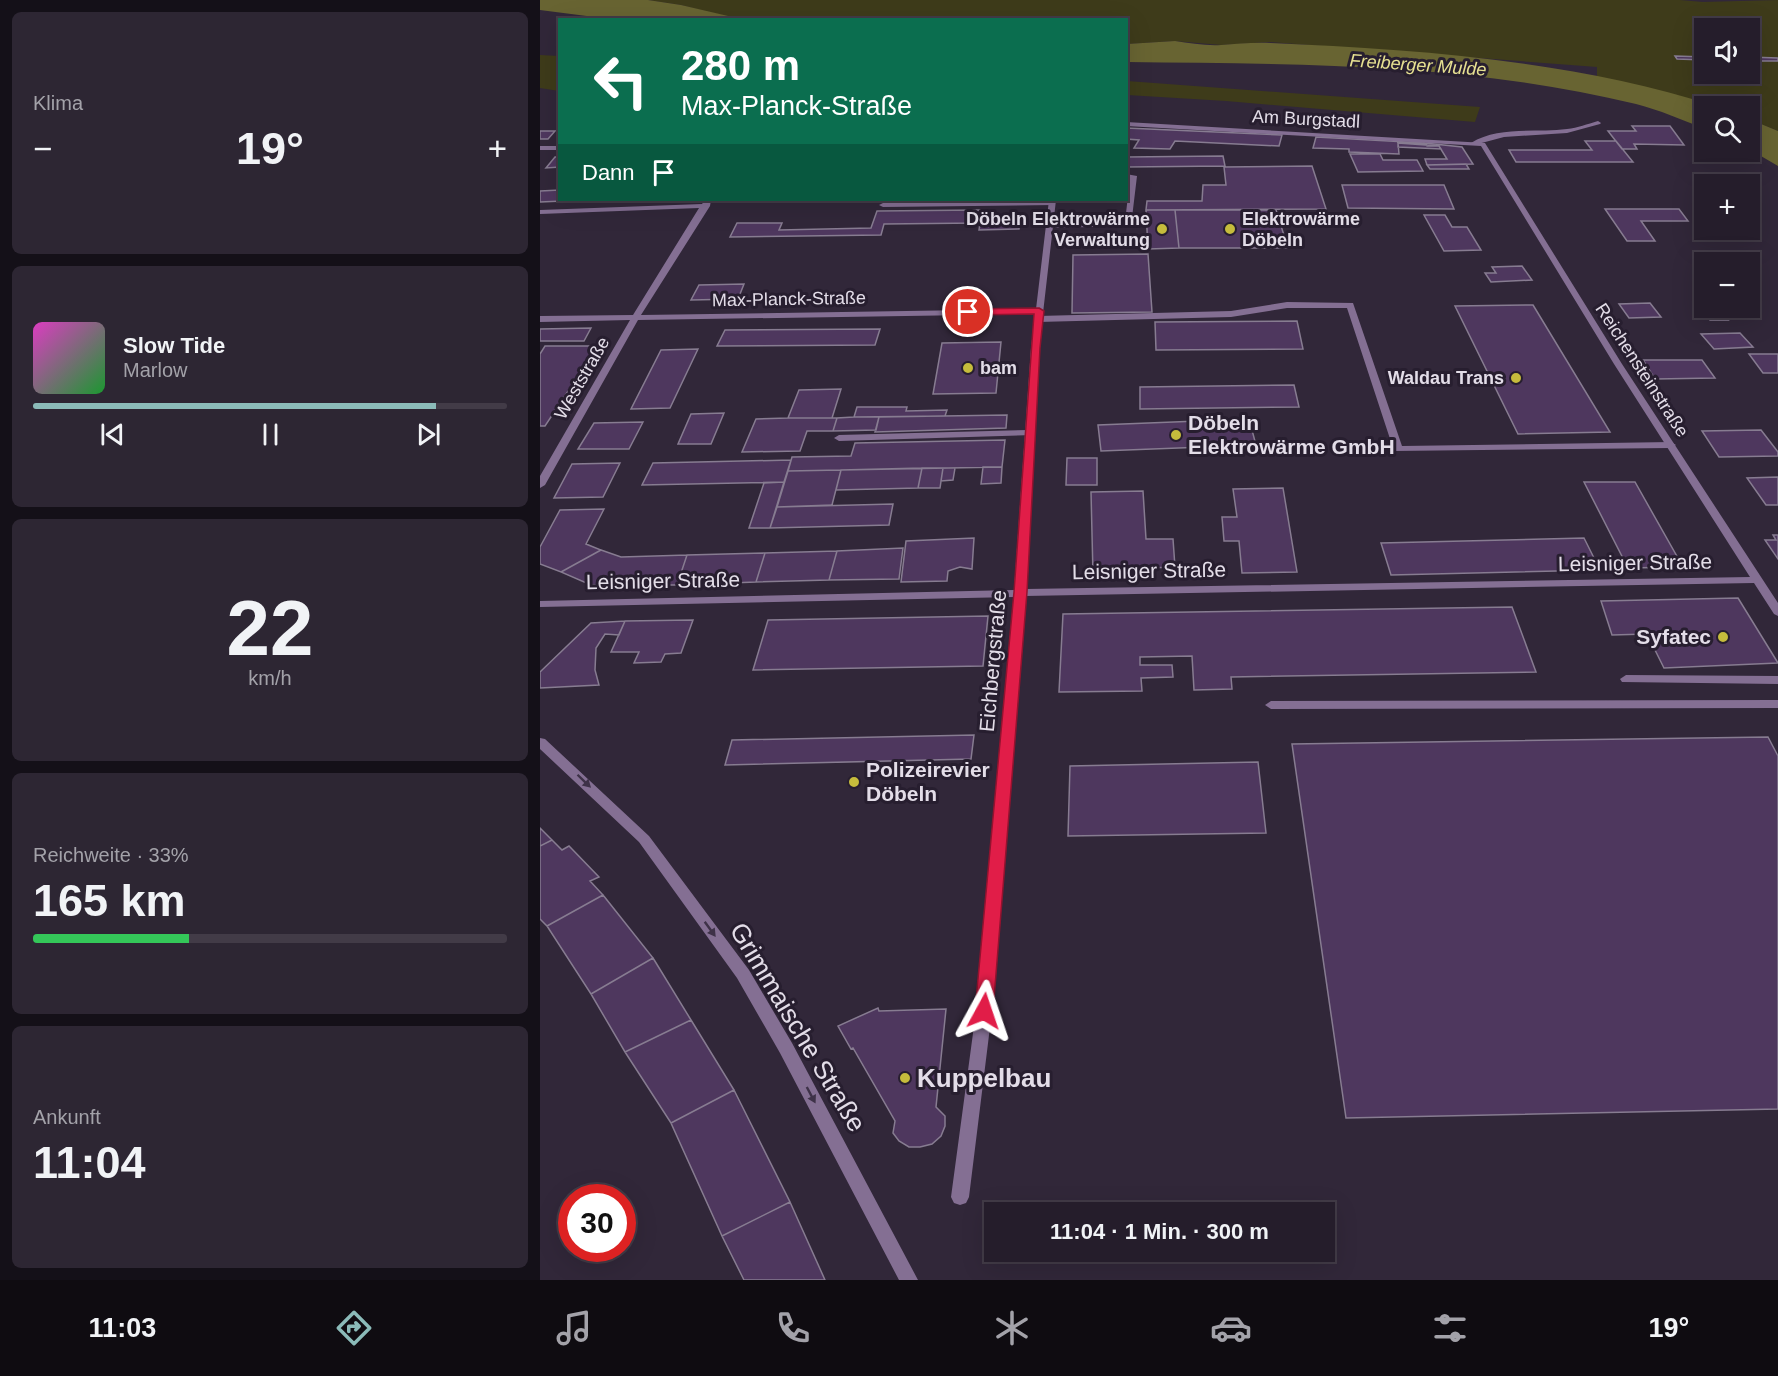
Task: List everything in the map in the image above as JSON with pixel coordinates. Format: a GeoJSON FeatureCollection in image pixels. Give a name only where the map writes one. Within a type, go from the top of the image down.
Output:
{"type":"FeatureCollection","features":[{"type":"Feature","properties":{"kind":"street","name":"Am Burgstadl"},"geometry":{"type":"LineString","coordinates":[[1128,124],[1479,143],[1495,135],[1570,132],[1598,123]]}},
{"type":"Feature","properties":{"kind":"street","name":"Reichensteinstraße"},"geometry":{"type":"LineString","coordinates":[[1479,143],[1778,612]]}},
{"type":"Feature","properties":{"kind":"street"},"geometry":{"type":"LineString","coordinates":[[540,148],[558,148]]}},
{"type":"Feature","properties":{"kind":"street"},"geometry":{"type":"LineString","coordinates":[[1048,226],[1128,224],[1134,176],[1128,176]]}},
{"type":"Feature","properties":{"kind":"street"},"geometry":{"type":"LineString","coordinates":[[883,206],[1052,201]]}},
{"type":"Feature","properties":{"kind":"street","name":"Eichbergstraße"},"geometry":{"type":"LineString","coordinates":[[960,1197],[984,1011],[1020,592],[1039,315],[1052,201]]}},
{"type":"Feature","properties":{"kind":"street"},"geometry":{"type":"LineString","coordinates":[[540,212],[707,203]]}},
{"type":"Feature","properties":{"kind":"street","name":"Weststraße"},"geometry":{"type":"LineString","coordinates":[[540,485],[636,318],[707,203]]}},
{"type":"Feature","properties":{"kind":"street","name":"Max-Planck-Straße"},"geometry":{"type":"LineString","coordinates":[[540,319],[1231,314],[1287,304],[1350,305],[1398,449],[1671,445]]}},
{"type":"Feature","properties":{"kind":"street"},"geometry":{"type":"LineString","coordinates":[[839,438],[1030,433]]}},
{"type":"Feature","properties":{"kind":"street","name":"Leisniger Straße"},"geometry":{"type":"LineString","coordinates":[[540,604],[1020,592],[1758,580]]}},
{"type":"Feature","properties":{"kind":"street"},"geometry":{"type":"LineString","coordinates":[[1626,679],[1778,680]]}},
{"type":"Feature","properties":{"kind":"street"},"geometry":{"type":"LineString","coordinates":[[1270,705],[1778,704]]}},
{"type":"Feature","properties":{"kind":"street","name":"Grimmaische Straße"},"geometry":{"type":"LineString","coordinates":[[540,742],[644,839],[743,974],[786,1048],[909,1280]]}},
{"type":"Feature","properties":{"kind":"shaded area"},"geometry":{"type":"Polygon","coordinates":[[[648,0],[1680,0],[1703,2],[1778,0],[1778,131],[1760,124],[1760,96],[1694,96],[1694,101],[1597,77],[1597,67],[1269,42],[1221,45],[1175,41],[1128,44],[1128,18],[733,18],[681,5],[648,0]]]}},
{"type":"Feature","properties":{"kind":"shaded area"},"geometry":{"type":"Polygon","coordinates":[[[540,55],[558,56],[558,91],[540,88],[540,55]]]}},
{"type":"Feature","properties":{"kind":"shaded area"},"geometry":{"type":"Polygon","coordinates":[[[1128,81],[1480,107],[1475,122],[1128,95],[1128,81]]]}},
{"type":"Feature","properties":{"kind":"water"},"geometry":{"type":"Polygon","coordinates":[[[540,0],[648,0],[737,18],[602,18],[540,10],[540,0]]]}},
{"type":"Feature","properties":{"kind":"water","name":"Freiberger Mulde"},"geometry":{"type":"Polygon","coordinates":[[[1175,41],[1210,45],[1265,43],[1382,49],[1495,60],[1608,78],[1694,100],[1694,124],[1636,104],[1510,80],[1383,68],[1128,62],[1128,44],[1175,41]]]}},
{"type":"Feature","properties":{"kind":"water"},"geometry":{"type":"Polygon","coordinates":[[[1760,124],[1778,131],[1778,166],[1760,155],[1760,124]]]}},
{"type":"Feature","properties":{"kind":"building"},"geometry":{"type":"Polygon","coordinates":[[[1675,56],[1694,57],[1694,60],[1677,59],[1675,56]]]}},
{"type":"Feature","properties":{"kind":"building"},"geometry":{"type":"Polygon","coordinates":[[[1760,57],[1778,58],[1778,61],[1760,61],[1760,57]]]}},
{"type":"Feature","properties":{"kind":"building"},"geometry":{"type":"Polygon","coordinates":[[[1632,126],[1670,126],[1684,145],[1634,144],[1637,149],[1622,149],[1608,131],[1636,131],[1632,126]]]}},
{"type":"Feature","properties":{"kind":"building"},"geometry":{"type":"Polygon","coordinates":[[[1128,128],[1282,135],[1279,146],[1175,141],[1170,149],[1134,148],[1139,140],[1128,139],[1128,128]]]}},
{"type":"Feature","properties":{"kind":"building"},"geometry":{"type":"Polygon","coordinates":[[[540,131],[555,131],[548,139],[540,139],[540,131]]]}},
{"type":"Feature","properties":{"kind":"building"},"geometry":{"type":"Polygon","coordinates":[[[1316,137],[1426,144],[1398,143],[1399,154],[1349,152],[1349,149],[1313,148],[1316,137]]]}},
{"type":"Feature","properties":{"kind":"building"},"geometry":{"type":"Polygon","coordinates":[[[1585,141],[1616,141],[1633,162],[1516,162],[1509,150],[1592,150],[1585,141]]]}},
{"type":"Feature","properties":{"kind":"building"},"geometry":{"type":"Polygon","coordinates":[[[1398,143],[1439,146],[1441,149],[1398,147],[1398,143]]]}},
{"type":"Feature","properties":{"kind":"building"},"geometry":{"type":"Polygon","coordinates":[[[1425,143],[1462,147],[1473,164],[1427,165],[1425,159],[1447,159],[1439,146],[1427,146],[1425,143]]]}},
{"type":"Feature","properties":{"kind":"building"},"geometry":{"type":"Polygon","coordinates":[[[1350,154],[1380,154],[1383,160],[1417,160],[1423,171],[1358,172],[1350,154]]]}},
{"type":"Feature","properties":{"kind":"building"},"geometry":{"type":"Polygon","coordinates":[[[1223,156],[1225,166],[1128,167],[1128,157],[1223,156]]]}},
{"type":"Feature","properties":{"kind":"building"},"geometry":{"type":"Polygon","coordinates":[[[555,157],[558,157],[558,167],[546,168],[555,157]]]}},
{"type":"Feature","properties":{"kind":"building"},"geometry":{"type":"Polygon","coordinates":[[[1466,164],[1469,169],[1430,169],[1427,165],[1466,164]]]}},
{"type":"Feature","properties":{"kind":"building"},"geometry":{"type":"Polygon","coordinates":[[[1312,166],[1326,209],[1146,210],[1147,201],[1202,201],[1203,185],[1226,185],[1224,167],[1312,166]]]}},
{"type":"Feature","properties":{"kind":"building"},"geometry":{"type":"Polygon","coordinates":[[[1342,185],[1444,185],[1454,209],[1348,208],[1342,185]]]}},
{"type":"Feature","properties":{"kind":"building"},"geometry":{"type":"Polygon","coordinates":[[[558,190],[558,201],[563,201],[540,202],[540,191],[558,190]]]}},
{"type":"Feature","properties":{"kind":"building"},"geometry":{"type":"Polygon","coordinates":[[[1605,209],[1679,209],[1688,221],[1641,221],[1655,241],[1627,241],[1605,209]]]}},
{"type":"Feature","properties":{"kind":"building"},"geometry":{"type":"Polygon","coordinates":[[[980,210],[978,223],[884,224],[881,235],[730,237],[737,223],[782,223],[779,230],[871,228],[877,211],[980,210]]]}},
{"type":"Feature","properties":{"kind":"building","name":"Döbeln Elektrowärme Verwaltung"},"geometry":{"type":"Polygon","coordinates":[[[1146,210],[1175,210],[1179,248],[1148,249],[1146,210]]]}},
{"type":"Feature","properties":{"kind":"building","name":"Elektrowärme Döbeln"},"geometry":{"type":"Polygon","coordinates":[[[1175,210],[1276,210],[1288,248],[1179,248],[1175,210]]]}},
{"type":"Feature","properties":{"kind":"building"},"geometry":{"type":"Polygon","coordinates":[[[1424,215],[1445,215],[1452,227],[1467,227],[1481,250],[1444,251],[1424,215]]]}},
{"type":"Feature","properties":{"kind":"building"},"geometry":{"type":"Polygon","coordinates":[[[1020,216],[1019,229],[979,230],[981,217],[1020,216]]]}},
{"type":"Feature","properties":{"kind":"building"},"geometry":{"type":"Polygon","coordinates":[[[1148,254],[1152,312],[1072,313],[1073,255],[1148,254]]]}},
{"type":"Feature","properties":{"kind":"building"},"geometry":{"type":"Polygon","coordinates":[[[1522,266],[1532,280],[1491,282],[1485,273],[1496,273],[1492,267],[1522,266]]]}},
{"type":"Feature","properties":{"kind":"building"},"geometry":{"type":"Polygon","coordinates":[[[744,284],[738,299],[691,300],[699,285],[744,284]]]}},
{"type":"Feature","properties":{"kind":"building"},"geometry":{"type":"Polygon","coordinates":[[[1650,303],[1661,317],[1629,318],[1619,304],[1650,303]]]}},
{"type":"Feature","properties":{"kind":"building"},"geometry":{"type":"Polygon","coordinates":[[[1533,305],[1610,432],[1518,434],[1455,306],[1533,305]]]}},
{"type":"Feature","properties":{"kind":"building"},"geometry":{"type":"Polygon","coordinates":[[[1708,318],[1726,318],[1728,320],[1710,320],[1708,318]]]}},
{"type":"Feature","properties":{"kind":"building"},"geometry":{"type":"Polygon","coordinates":[[[1297,321],[1303,349],[1156,350],[1155,322],[1297,321]]]}},
{"type":"Feature","properties":{"kind":"building"},"geometry":{"type":"Polygon","coordinates":[[[591,328],[584,341],[540,341],[540,329],[591,328]]]}},
{"type":"Feature","properties":{"kind":"building"},"geometry":{"type":"Polygon","coordinates":[[[880,329],[875,345],[717,346],[725,330],[880,329]]]}},
{"type":"Feature","properties":{"kind":"building"},"geometry":{"type":"Polygon","coordinates":[[[1740,333],[1753,347],[1714,349],[1701,334],[1740,333]]]}},
{"type":"Feature","properties":{"kind":"building","name":"bam"},"geometry":{"type":"Polygon","coordinates":[[[1001,342],[996,393],[933,394],[942,343],[1001,342]]]}},
{"type":"Feature","properties":{"kind":"building"},"geometry":{"type":"Polygon","coordinates":[[[545,346],[598,346],[545,426],[540,426],[540,354],[545,346]]]}},
{"type":"Feature","properties":{"kind":"building"},"geometry":{"type":"Polygon","coordinates":[[[698,349],[670,408],[631,409],[661,350],[698,349]]]}},
{"type":"Feature","properties":{"kind":"building"},"geometry":{"type":"Polygon","coordinates":[[[1749,354],[1778,354],[1778,373],[1763,373],[1749,354]]]}},
{"type":"Feature","properties":{"kind":"building"},"geometry":{"type":"Polygon","coordinates":[[[1643,360],[1702,360],[1715,378],[1655,379],[1643,360]]]}},
{"type":"Feature","properties":{"kind":"building"},"geometry":{"type":"Polygon","coordinates":[[[1294,385],[1299,407],[1140,409],[1140,387],[1294,385]]]}},
{"type":"Feature","properties":{"kind":"building"},"geometry":{"type":"Polygon","coordinates":[[[841,389],[832,418],[788,418],[799,390],[841,389]]]}},
{"type":"Feature","properties":{"kind":"building"},"geometry":{"type":"Polygon","coordinates":[[[857,407],[907,407],[906,411],[947,410],[945,416],[854,417],[857,407]]]}},
{"type":"Feature","properties":{"kind":"building"},"geometry":{"type":"Polygon","coordinates":[[[724,413],[711,444],[678,444],[691,414],[724,413]]]}},
{"type":"Feature","properties":{"kind":"building"},"geometry":{"type":"Polygon","coordinates":[[[1007,415],[1006,428],[875,432],[879,417],[1007,415]]]}},
{"type":"Feature","properties":{"kind":"building"},"geometry":{"type":"Polygon","coordinates":[[[879,417],[876,430],[833,431],[837,418],[879,417]]]}},
{"type":"Feature","properties":{"kind":"building"},"geometry":{"type":"Polygon","coordinates":[[[837,418],[833,431],[807,431],[800,451],[742,452],[756,419],[837,418]]]}},
{"type":"Feature","properties":{"kind":"building","name":"Döbeln Elektrowärme GmbH"},"geometry":{"type":"Polygon","coordinates":[[[1249,419],[1256,445],[1101,451],[1098,425],[1249,419]]]}},
{"type":"Feature","properties":{"kind":"building"},"geometry":{"type":"Polygon","coordinates":[[[643,422],[629,449],[578,449],[594,423],[643,422]]]}},
{"type":"Feature","properties":{"kind":"building"},"geometry":{"type":"Polygon","coordinates":[[[1761,430],[1778,452],[1778,456],[1719,457],[1702,431],[1761,430]]]}},
{"type":"Feature","properties":{"kind":"building"},"geometry":{"type":"Polygon","coordinates":[[[1005,440],[1002,467],[788,471],[792,457],[851,456],[855,443],[1005,440]]]}},
{"type":"Feature","properties":{"kind":"building"},"geometry":{"type":"Polygon","coordinates":[[[1067,458],[1097,458],[1097,485],[1066,485],[1067,458]]]}},
{"type":"Feature","properties":{"kind":"building"},"geometry":{"type":"Polygon","coordinates":[[[791,460],[784,482],[642,485],[653,463],[791,460]]]}},
{"type":"Feature","properties":{"kind":"building"},"geometry":{"type":"Polygon","coordinates":[[[620,463],[603,497],[554,498],[572,464],[620,463]]]}},
{"type":"Feature","properties":{"kind":"building"},"geometry":{"type":"Polygon","coordinates":[[[983,467],[1002,467],[1001,483],[981,484],[983,467]]]}},
{"type":"Feature","properties":{"kind":"building"},"geometry":{"type":"Polygon","coordinates":[[[922,468],[918,488],[836,490],[841,470],[922,468]]]}},
{"type":"Feature","properties":{"kind":"building"},"geometry":{"type":"Polygon","coordinates":[[[922,468],[943,468],[940,488],[918,488],[922,468]]]}},
{"type":"Feature","properties":{"kind":"building"},"geometry":{"type":"Polygon","coordinates":[[[943,468],[955,468],[953,480],[941,481],[943,468]]]}},
{"type":"Feature","properties":{"kind":"building"},"geometry":{"type":"Polygon","coordinates":[[[841,470],[832,505],[777,507],[788,471],[841,470]]]}},
{"type":"Feature","properties":{"kind":"building"},"geometry":{"type":"Polygon","coordinates":[[[1778,477],[1778,505],[1766,505],[1747,478],[1778,477]]]}},
{"type":"Feature","properties":{"kind":"building"},"geometry":{"type":"Polygon","coordinates":[[[784,482],[770,528],[749,528],[764,483],[784,482]]]}},
{"type":"Feature","properties":{"kind":"building"},"geometry":{"type":"Polygon","coordinates":[[[1584,482],[1635,482],[1683,567],[1628,568],[1584,482]]]}},
{"type":"Feature","properties":{"kind":"building"},"geometry":{"type":"Polygon","coordinates":[[[1283,488],[1297,572],[1242,573],[1239,541],[1224,541],[1222,517],[1237,517],[1233,489],[1283,488]]]}},
{"type":"Feature","properties":{"kind":"building"},"geometry":{"type":"Polygon","coordinates":[[[1143,491],[1146,539],[1173,539],[1175,567],[1148,568],[1148,574],[1093,575],[1091,492],[1143,491]]]}},
{"type":"Feature","properties":{"kind":"building"},"geometry":{"type":"Polygon","coordinates":[[[893,504],[889,525],[770,528],[777,507],[893,504]]]}},
{"type":"Feature","properties":{"kind":"building"},"geometry":{"type":"Polygon","coordinates":[[[604,509],[586,544],[601,550],[561,572],[540,564],[540,547],[560,510],[604,509]]]}},
{"type":"Feature","properties":{"kind":"building"},"geometry":{"type":"Polygon","coordinates":[[[1773,535],[1778,535],[1778,559],[1765,540],[1776,540],[1773,535]]]}},
{"type":"Feature","properties":{"kind":"building"},"geometry":{"type":"Polygon","coordinates":[[[974,538],[972,569],[960,567],[948,571],[947,581],[901,582],[906,541],[974,538]]]}},
{"type":"Feature","properties":{"kind":"building"},"geometry":{"type":"Polygon","coordinates":[[[1584,538],[1600,570],[1391,575],[1381,543],[1584,538]]]}},
{"type":"Feature","properties":{"kind":"building"},"geometry":{"type":"Polygon","coordinates":[[[903,548],[899,579],[829,580],[837,551],[903,548]]]}},
{"type":"Feature","properties":{"kind":"building"},"geometry":{"type":"Polygon","coordinates":[[[601,550],[621,557],[687,555],[677,585],[591,585],[561,572],[601,550]]]}},
{"type":"Feature","properties":{"kind":"building"},"geometry":{"type":"Polygon","coordinates":[[[837,551],[829,580],[756,582],[765,553],[837,551]]]}},
{"type":"Feature","properties":{"kind":"building"},"geometry":{"type":"Polygon","coordinates":[[[765,553],[756,582],[677,585],[687,555],[765,553]]]}},
{"type":"Feature","properties":{"kind":"building"},"geometry":{"type":"Polygon","coordinates":[[[1738,598],[1778,663],[1664,668],[1647,634],[1612,635],[1601,601],[1738,598]]]}},
{"type":"Feature","properties":{"kind":"building"},"geometry":{"type":"Polygon","coordinates":[[[1512,607],[1536,672],[1231,677],[1232,689],[1194,690],[1192,656],[1140,657],[1140,665],[1172,665],[1173,677],[1141,678],[1142,691],[1059,692],[1063,614],[1512,607]]]}},
{"type":"Feature","properties":{"kind":"building"},"geometry":{"type":"Polygon","coordinates":[[[988,616],[983,666],[753,670],[768,620],[988,616]]]}},
{"type":"Feature","properties":{"kind":"building"},"geometry":{"type":"Polygon","coordinates":[[[693,620],[681,653],[665,654],[661,662],[634,663],[639,652],[611,652],[625,621],[693,620]]]}},
{"type":"Feature","properties":{"kind":"building"},"geometry":{"type":"Polygon","coordinates":[[[625,621],[619,635],[605,634],[596,648],[595,670],[599,685],[540,688],[540,672],[591,623],[625,621]]]}},
{"type":"Feature","properties":{"kind":"building"},"geometry":{"type":"Polygon","coordinates":[[[974,735],[971,759],[725,765],[732,740],[974,735]]]}},
{"type":"Feature","properties":{"kind":"building"},"geometry":{"type":"Polygon","coordinates":[[[1768,737],[1778,756],[1778,1109],[1346,1118],[1292,744],[1768,737]]]}},
{"type":"Feature","properties":{"kind":"building"},"geometry":{"type":"Polygon","coordinates":[[[1258,762],[1266,833],[1068,836],[1070,766],[1258,762]]]}},
{"type":"Feature","properties":{"kind":"building"},"geometry":{"type":"Polygon","coordinates":[[[540,828],[552,840],[540,846],[540,828]]]}},
{"type":"Feature","properties":{"kind":"building"},"geometry":{"type":"Polygon","coordinates":[[[552,840],[562,850],[569,846],[599,877],[590,881],[603,895],[547,926],[540,919],[540,846],[552,840]]]}},
{"type":"Feature","properties":{"kind":"building"},"geometry":{"type":"Polygon","coordinates":[[[603,895],[653,958],[591,994],[547,926],[603,895]]]}},
{"type":"Feature","properties":{"kind":"building"},"geometry":{"type":"Polygon","coordinates":[[[653,958],[691,1020],[625,1052],[591,994],[653,958]]]}},
{"type":"Feature","properties":{"kind":"building","name":"Kuppelbau"},"geometry":{"type":"Polygon","coordinates":[[[878,1008],[879,1011],[946,1009],[936,1107],[945,1116],[945,1126],[941,1136],[932,1144],[909,1147],[899,1141],[893,1133],[895,1121],[838,1026],[878,1008]]]}},
{"type":"Feature","properties":{"kind":"building"},"geometry":{"type":"Polygon","coordinates":[[[691,1020],[734,1090],[671,1123],[625,1052],[691,1020]]]}},
{"type":"Feature","properties":{"kind":"building"},"geometry":{"type":"Polygon","coordinates":[[[734,1090],[790,1202],[722,1236],[671,1123],[734,1090]]]}},
{"type":"Feature","properties":{"kind":"building"},"geometry":{"type":"Polygon","coordinates":[[[790,1202],[825,1280],[744,1280],[722,1236],[790,1202]]]}},
{"type":"Feature","properties":{"kind":"place","name":"Döbeln Elektrowärme Verwaltung"},"geometry":{"type":"Point","coordinates":[1162,229]}},
{"type":"Feature","properties":{"kind":"place","name":"Elektrowärme Döbeln"},"geometry":{"type":"Point","coordinates":[1230,229]}},
{"type":"Feature","properties":{"kind":"place","name":"bam"},"geometry":{"type":"Point","coordinates":[968,368]}},
{"type":"Feature","properties":{"kind":"place","name":"Waldau Trans"},"geometry":{"type":"Point","coordinates":[1516,378]}},
{"type":"Feature","properties":{"kind":"place","name":"Döbeln Elektrowärme GmbH"},"geometry":{"type":"Point","coordinates":[1176,435]}},
{"type":"Feature","properties":{"kind":"place","name":"Syfatec"},"geometry":{"type":"Point","coordinates":[1723,637]}},
{"type":"Feature","properties":{"kind":"place","name":"Polizeirevier Döbeln"},"geometry":{"type":"Point","coordinates":[854,782]}},
{"type":"Feature","properties":{"kind":"place","name":"Kuppelbau"},"geometry":{"type":"Point","coordinates":[905,1078]}},
{"type":"Feature","properties":{"kind":"route"},"geometry":{"type":"LineString","coordinates":[[968,312],[1039,311],[1020,592],[984,1011]]}}]}
